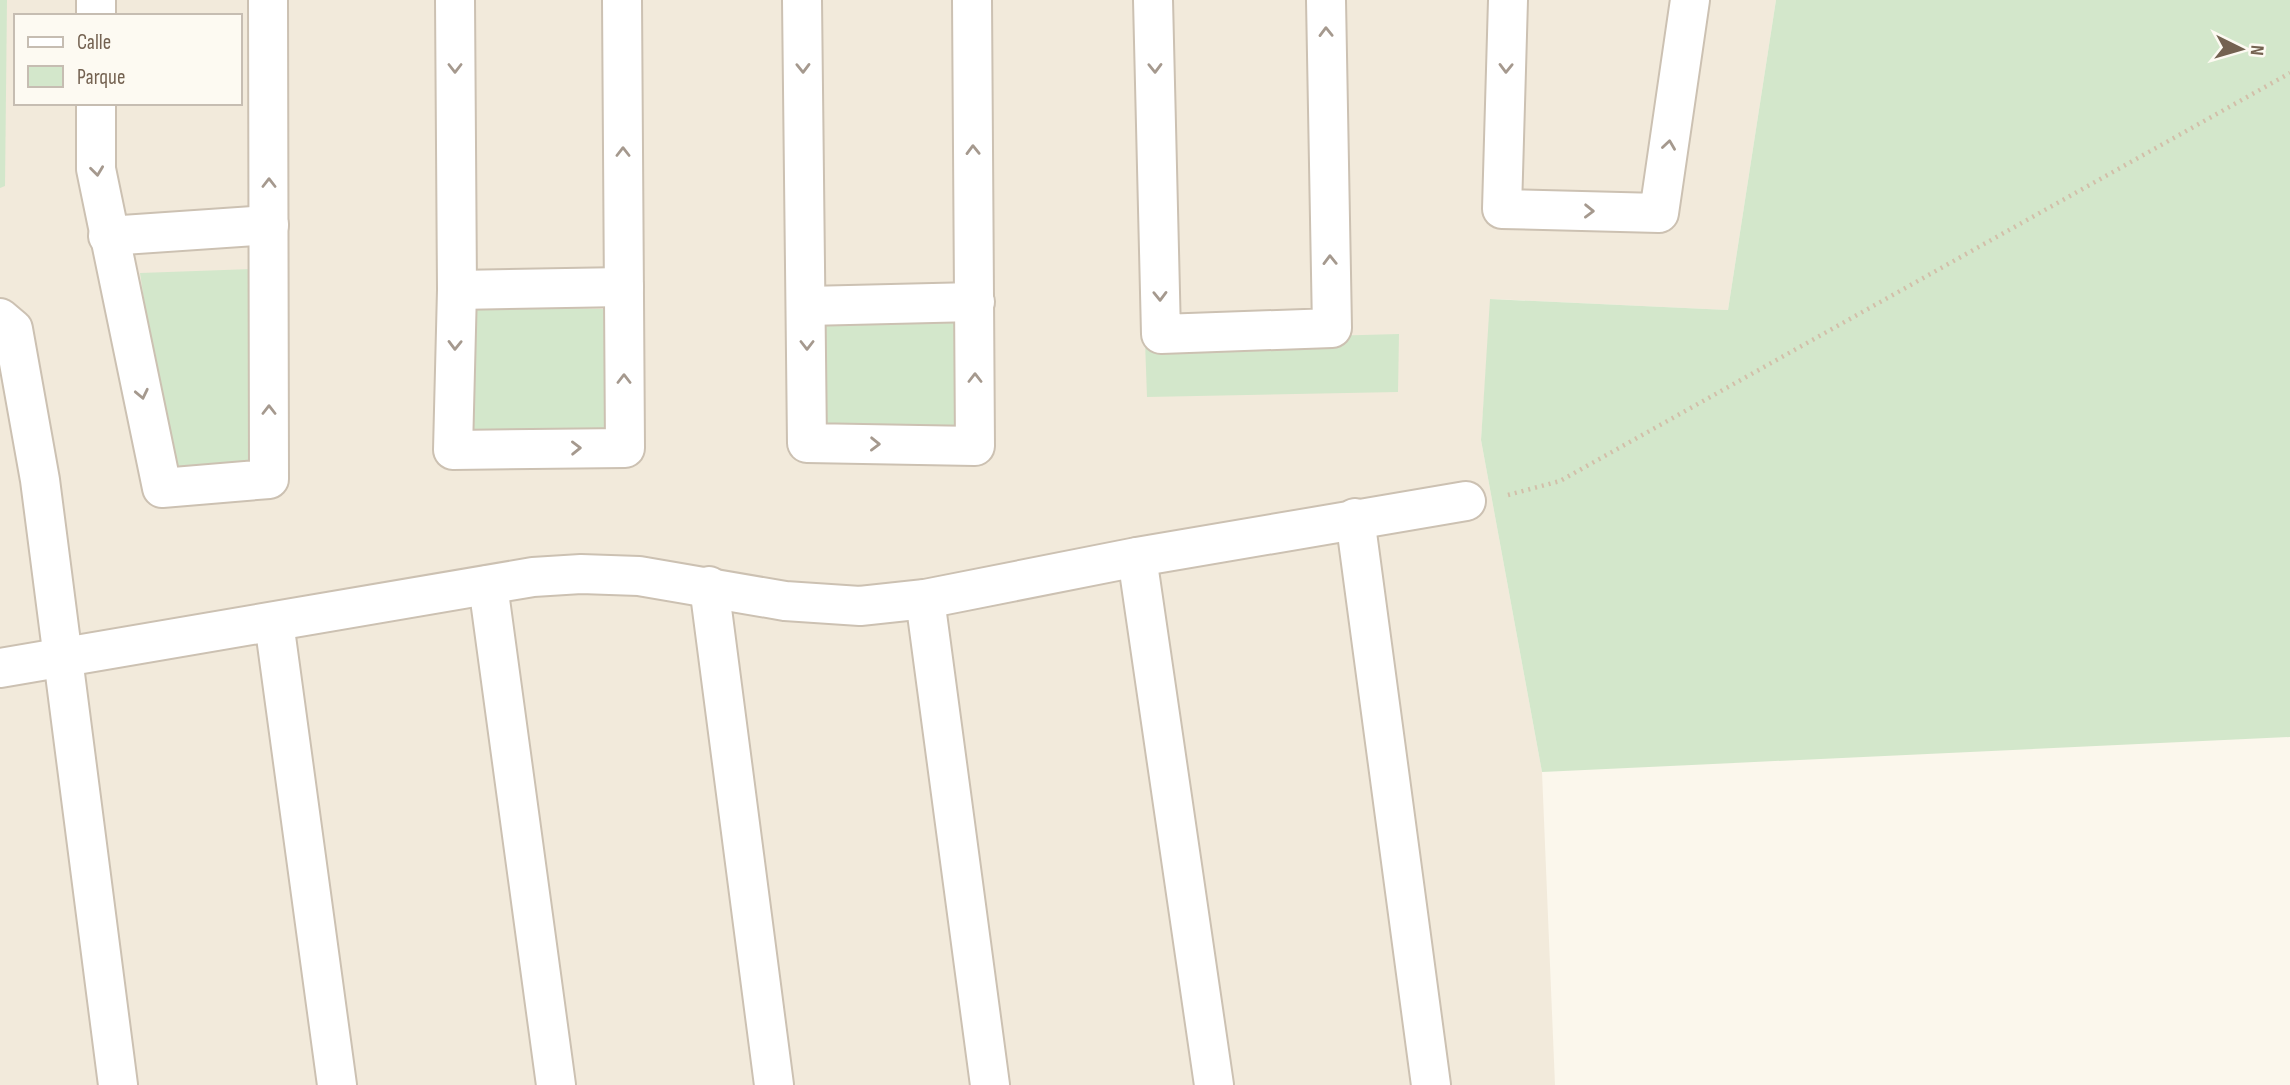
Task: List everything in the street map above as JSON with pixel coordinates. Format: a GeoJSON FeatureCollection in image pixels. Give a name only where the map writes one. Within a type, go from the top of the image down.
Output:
{"type":"FeatureCollection","features":[{"type":"Feature","properties":{"kind":"street"},"geometry":{"type":"LineString","coordinates":[[96,105],[96,169],[162,488],[270,479],[268,0]]}},
{"type":"Feature","properties":{"kind":"street"},"geometry":{"type":"LineString","coordinates":[[455,0],[457,290],[453,450],[625,448],[622,0]]}},
{"type":"Feature","properties":{"kind":"street"},"geometry":{"type":"LineString","coordinates":[[802,0],[807,443],[975,446],[972,0]]}},
{"type":"Feature","properties":{"kind":"street"},"geometry":{"type":"LineString","coordinates":[[1153,0],[1161,334],[1332,328],[1326,0]]}},
{"type":"Feature","properties":{"kind":"street"},"geometry":{"type":"LineString","coordinates":[[1508,0],[1502,209],[1659,213],[1690,0]]}},
{"type":"Feature","properties":{"kind":"street"},"geometry":{"type":"LineString","coordinates":[[108,236],[269,225]]}},
{"type":"Feature","properties":{"kind":"street"},"geometry":{"type":"LineString","coordinates":[[457,290],[624,287]]}},
{"type":"Feature","properties":{"kind":"street"},"geometry":{"type":"LineString","coordinates":[[807,306],[975,302]]}},
{"type":"Feature","properties":{"kind":"street"},"geometry":{"type":"LineString","coordinates":[[0,318],[13,329],[35,452],[118,1085]]}},
{"type":"Feature","properties":{"kind":"street"},"geometry":{"type":"LineString","coordinates":[[0,668],[61,660],[488,585],[581,574],[639,576],[785,601],[860,606],[925,599],[1136,557],[1466,501]]}},
{"type":"Feature","properties":{"kind":"street"},"geometry":{"type":"LineString","coordinates":[[1355,519],[1431,1085]]}},
{"type":"Feature","properties":{"kind":"street"},"geometry":{"type":"LineString","coordinates":[[1136,557],[1214,1085]]}},
{"type":"Feature","properties":{"kind":"street"},"geometry":{"type":"LineString","coordinates":[[488,585],[556,1085]]}},
{"type":"Feature","properties":{"kind":"street"},"geometry":{"type":"LineString","coordinates":[[709,586],[774,1085]]}},
{"type":"Feature","properties":{"kind":"street"},"geometry":{"type":"LineString","coordinates":[[925,599],[990,1085]]}},
{"type":"Feature","properties":{"kind":"street"},"geometry":{"type":"LineString","coordinates":[[274,622],[337,1085]]}},
{"type":"Feature","properties":{"kind":"path"},"geometry":{"type":"LineString","coordinates":[[1508,495],[1560,481],[2290,73]]}},
{"type":"Feature","properties":{"kind":"shaded area"},"geometry":{"type":"Polygon","coordinates":[[[0,0],[1776,0],[1728,310],[1491,299],[1481,440],[1542,772],[1555,1085],[0,1085],[0,0]]]}},
{"type":"Feature","properties":{"kind":"green space"},"geometry":{"type":"Polygon","coordinates":[[[0,0],[7,0],[5,186],[0,188],[0,0]]]}},
{"type":"Feature","properties":{"kind":"green space"},"geometry":{"type":"Polygon","coordinates":[[[1776,0],[2290,0],[2290,737],[1542,772],[1481,440],[1490,299],[1728,310],[1776,0]]]}},
{"type":"Feature","properties":{"kind":"green space"},"geometry":{"type":"Polygon","coordinates":[[[252,269],[258,467],[179,475],[153,362],[140,273],[252,269]]]}},
{"type":"Feature","properties":{"kind":"green space"},"geometry":{"type":"Polygon","coordinates":[[[469,307],[608,309],[606,440],[468,438],[469,307]]]}},
{"type":"Feature","properties":{"kind":"green space"},"geometry":{"type":"Polygon","coordinates":[[[817,316],[966,318],[965,437],[814,435],[817,316]]]}},
{"type":"Feature","properties":{"kind":"green space"},"geometry":{"type":"Polygon","coordinates":[[[1399,334],[1398,392],[1147,397],[1145,341],[1399,334]]]}}]}
